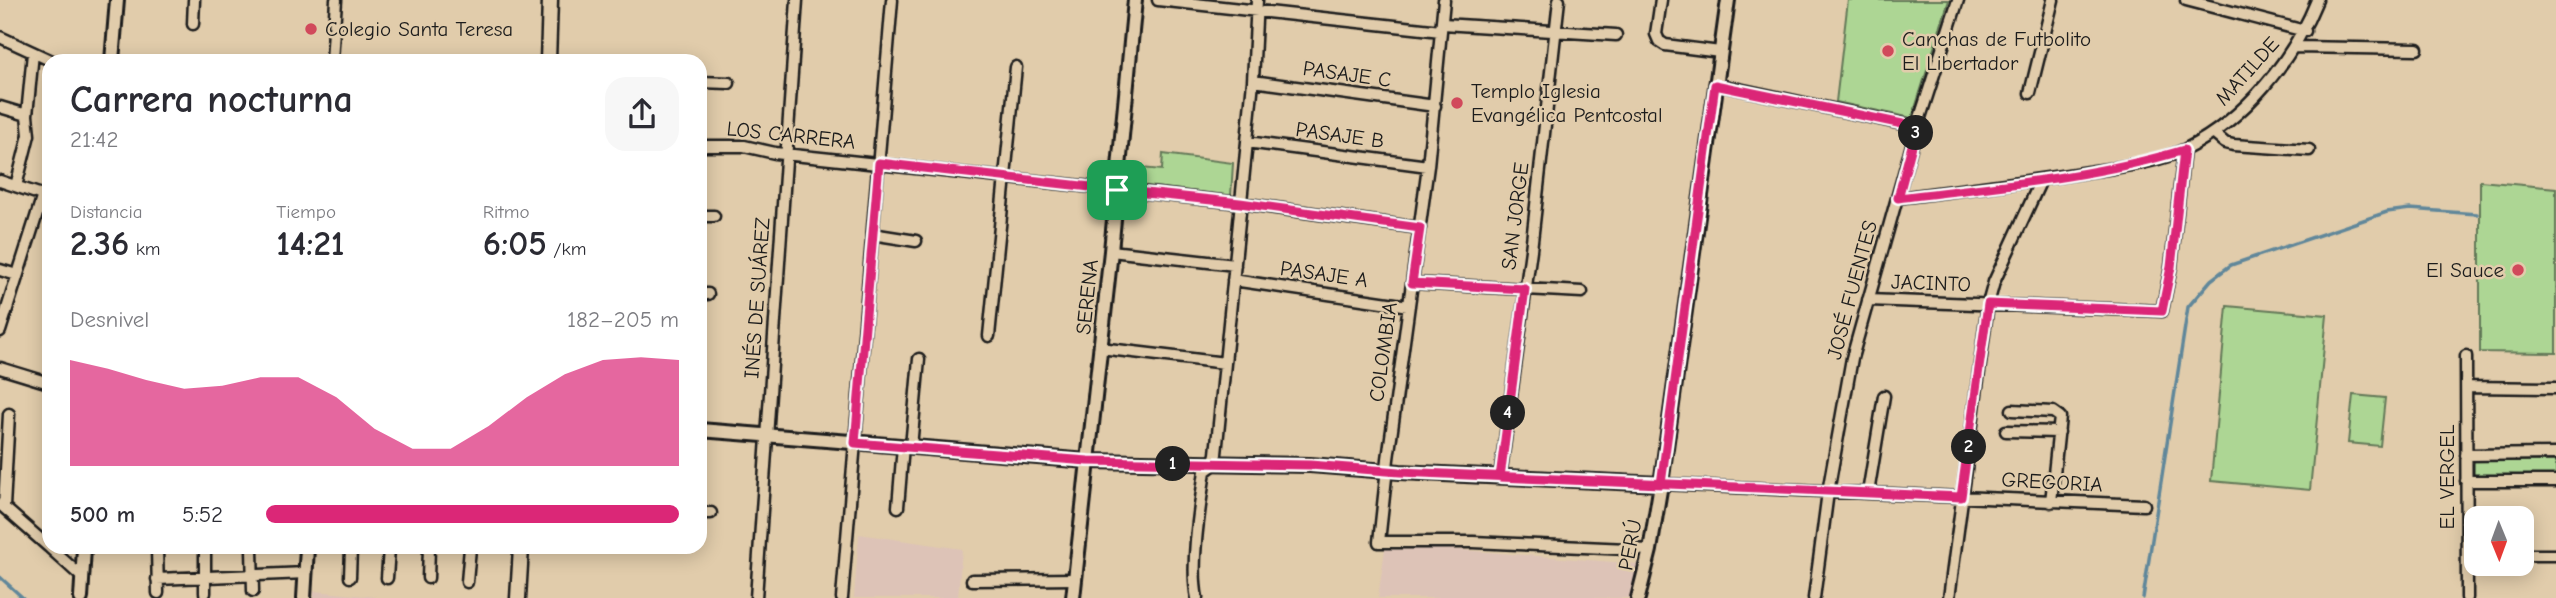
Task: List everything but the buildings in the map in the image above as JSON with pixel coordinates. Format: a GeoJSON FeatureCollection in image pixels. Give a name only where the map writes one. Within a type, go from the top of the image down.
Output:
{"type":"FeatureCollection","features":[{"type":"Feature","properties":{"kind":"main road"},"geometry":{"type":"LineString","coordinates":[[548,54],[550,0]]}},
{"type":"Feature","properties":{"kind":"main road"},"geometry":{"type":"LineString","coordinates":[[518,598],[521,554]]}},
{"type":"Feature","properties":{"kind":"street"},"geometry":{"type":"LineString","coordinates":[[112,54],[117,0]]}},
{"type":"Feature","properties":{"kind":"street"},"geometry":{"type":"LineString","coordinates":[[193,24],[194,0]]}},
{"type":"Feature","properties":{"kind":"street"},"geometry":{"type":"LineString","coordinates":[[332,54],[336,0]]}},
{"type":"Feature","properties":{"kind":"street","name":"INÉS DE SUÁREZ"},"geometry":{"type":"LineString","coordinates":[[756,598],[797,0]]}},
{"type":"Feature","properties":{"kind":"street"},"geometry":{"type":"LineString","coordinates":[[842,598],[892,0]]}},
{"type":"Feature","properties":{"kind":"street","name":"SERENA"},"geometry":{"type":"LineString","coordinates":[[1073,598],[1135,0]]}},
{"type":"Feature","properties":{"kind":"street"},"geometry":{"type":"LineString","coordinates":[[1158,0],[1256,5],[1442,27],[1616,35]]}},
{"type":"Feature","properties":{"kind":"street","name":"COLOMBIA"},"geometry":{"type":"LineString","coordinates":[[1444,0],[1428,166],[1379,542],[1473,542],[1650,550]]}},
{"type":"Feature","properties":{"kind":"street","name":"SAN JORGE"},"geometry":{"type":"LineString","coordinates":[[1500,477],[1559,0]]}},
{"type":"Feature","properties":{"kind":"street"},"geometry":{"type":"LineString","coordinates":[[1661,0],[1656,34],[1659,41],[1665,45],[1720,52]]}},
{"type":"Feature","properties":{"kind":"street","name":"PERÚ"},"geometry":{"type":"LineString","coordinates":[[1638,598],[1650,550],[1661,484],[1728,0]]}},
{"type":"Feature","properties":{"kind":"street","name":"JOSÉ FUENTES"},"geometry":{"type":"LineString","coordinates":[[1814,598],[1846,384],[1917,127],[1958,0]]}},
{"type":"Feature","properties":{"kind":"street"},"geometry":{"type":"LineString","coordinates":[[2030,93],[2053,0]]}},
{"type":"Feature","properties":{"kind":"street"},"geometry":{"type":"LineString","coordinates":[[2186,0],[2305,31]]}},
{"type":"Feature","properties":{"kind":"street","name":"MATILDE"},"geometry":{"type":"LineString","coordinates":[[2213,133],[2234,118],[2295,47],[2305,31],[2317,0]]}},
{"type":"Feature","properties":{"kind":"street"},"geometry":{"type":"LineString","coordinates":[[1197,598],[1196,559],[1204,479],[1205,471],[1213,465],[1216,454],[1254,81],[1256,5]]}},
{"type":"Feature","properties":{"kind":"street"},"geometry":{"type":"LineString","coordinates":[[0,37],[42,56]]}},
{"type":"Feature","properties":{"kind":"street"},"geometry":{"type":"LineString","coordinates":[[2295,47],[2417,50]]}},
{"type":"Feature","properties":{"kind":"street"},"geometry":{"type":"LineString","coordinates":[[16,186],[29,135],[27,115],[33,52]]}},
{"type":"Feature","properties":{"kind":"street"},"geometry":{"type":"LineString","coordinates":[[989,336],[1016,67]]}},
{"type":"Feature","properties":{"kind":"street","name":"PASAJE C"},"geometry":{"type":"LineString","coordinates":[[1254,81],[1435,106]]}},
{"type":"Feature","properties":{"kind":"street"},"geometry":{"type":"LineString","coordinates":[[707,82],[729,83]]}},
{"type":"Feature","properties":{"kind":"street"},"geometry":{"type":"LineString","coordinates":[[1715,85],[1917,127]]}},
{"type":"Feature","properties":{"kind":"street"},"geometry":{"type":"LineString","coordinates":[[0,107],[27,115]]}},
{"type":"Feature","properties":{"kind":"street"},"geometry":{"type":"LineString","coordinates":[[1898,198],[2040,180],[2140,163],[2184,150],[2213,133],[2225,143],[2233,145],[2309,150]]}},
{"type":"Feature","properties":{"kind":"street","name":"PASAJE B"},"geometry":{"type":"LineString","coordinates":[[1247,142],[1428,166]]}},
{"type":"Feature","properties":{"kind":"street","name":"LOS CARRERA"},"geometry":{"type":"LineString","coordinates":[[707,146],[744,146],[787,154],[1240,203],[1420,228]]}},
{"type":"Feature","properties":{"kind":"street","name":"JACINTO"},"geometry":{"type":"LineString","coordinates":[[1868,300],[2162,311],[2171,267],[2184,150]]}},
{"type":"Feature","properties":{"kind":"street"},"geometry":{"type":"LineString","coordinates":[[1949,598],[1988,304],[1994,282],[2040,180]]}},
{"type":"Feature","properties":{"kind":"street"},"geometry":{"type":"LineString","coordinates":[[0,181],[42,195]]}},
{"type":"Feature","properties":{"kind":"street"},"geometry":{"type":"LineString","coordinates":[[0,331],[42,207]]}},
{"type":"Feature","properties":{"kind":"street"},"geometry":{"type":"LineString","coordinates":[[707,216],[714,216]]}},
{"type":"Feature","properties":{"kind":"street"},"geometry":{"type":"LineString","coordinates":[[873,234],[916,241]]}},
{"type":"Feature","properties":{"kind":"street"},"geometry":{"type":"LineString","coordinates":[[1111,251],[1234,265]]}},
{"type":"Feature","properties":{"kind":"street"},"geometry":{"type":"LineString","coordinates":[[0,270],[17,275]]}},
{"type":"Feature","properties":{"kind":"street","name":"PASAJE A"},"geometry":{"type":"LineString","coordinates":[[1233,280],[1409,306]]}},
{"type":"Feature","properties":{"kind":"street"},"geometry":{"type":"LineString","coordinates":[[1412,283],[1582,292]]}},
{"type":"Feature","properties":{"kind":"street"},"geometry":{"type":"LineString","coordinates":[[1100,348],[1225,363]]}},
{"type":"Feature","properties":{"kind":"street","name":"EL VERGEL"},"geometry":{"type":"LineString","coordinates":[[2466,356],[2468,506]]}},
{"type":"Feature","properties":{"kind":"street"},"geometry":{"type":"LineString","coordinates":[[898,507],[919,359]]}},
{"type":"Feature","properties":{"kind":"street"},"geometry":{"type":"LineString","coordinates":[[0,368],[42,381]]}},
{"type":"Feature","properties":{"kind":"street"},"geometry":{"type":"LineString","coordinates":[[2467,387],[2556,388]]}},
{"type":"Feature","properties":{"kind":"street"},"geometry":{"type":"LineString","coordinates":[[1868,493],[1884,396]]}},
{"type":"Feature","properties":{"kind":"street"},"geometry":{"type":"LineString","coordinates":[[2012,410],[2056,413],[2060,417],[2051,502]]}},
{"type":"Feature","properties":{"kind":"street"},"geometry":{"type":"LineString","coordinates":[[9,414],[2,506],[42,541]]}},
{"type":"Feature","properties":{"kind":"street","name":"GREGORIA"},"geometry":{"type":"LineString","coordinates":[[707,431],[1088,461],[1310,465],[1500,477],[2144,505]]}},
{"type":"Feature","properties":{"kind":"street"},"geometry":{"type":"LineString","coordinates":[[2006,431],[2059,432]]}},
{"type":"Feature","properties":{"kind":"street"},"geometry":{"type":"LineString","coordinates":[[2466,455],[2556,454]]}},
{"type":"Feature","properties":{"kind":"street"},"geometry":{"type":"LineString","coordinates":[[2466,481],[2556,481]]}},
{"type":"Feature","properties":{"kind":"street"},"geometry":{"type":"LineString","coordinates":[[57,554],[82,577]]}},
{"type":"Feature","properties":{"kind":"street"},"geometry":{"type":"LineString","coordinates":[[81,598],[84,554]]}},
{"type":"Feature","properties":{"kind":"street"},"geometry":{"type":"LineString","coordinates":[[157,554],[158,593]]}},
{"type":"Feature","properties":{"kind":"street"},"geometry":{"type":"LineString","coordinates":[[205,554],[205,593]]}},
{"type":"Feature","properties":{"kind":"street"},"geometry":{"type":"LineString","coordinates":[[252,554],[253,591]]}},
{"type":"Feature","properties":{"kind":"street"},"geometry":{"type":"LineString","coordinates":[[304,598],[307,554]]}},
{"type":"Feature","properties":{"kind":"street"},"geometry":{"type":"LineString","coordinates":[[350,577],[351,554]]}},
{"type":"Feature","properties":{"kind":"street"},"geometry":{"type":"LineString","coordinates":[[387,578],[389,554]]}},
{"type":"Feature","properties":{"kind":"street"},"geometry":{"type":"LineString","coordinates":[[428,578],[429,554]]}},
{"type":"Feature","properties":{"kind":"street"},"geometry":{"type":"LineString","coordinates":[[467,582],[469,554]]}},
{"type":"Feature","properties":{"kind":"street"},"geometry":{"type":"LineString","coordinates":[[2534,555],[2556,555]]}},
{"type":"Feature","properties":{"kind":"street"},"geometry":{"type":"LineString","coordinates":[[158,579],[306,573]]}},
{"type":"Feature","properties":{"kind":"street","name":"EL VERGEL"},"geometry":{"type":"LineString","coordinates":[[2467,598],[2469,576]]}},
{"type":"Feature","properties":{"kind":"street"},"geometry":{"type":"LineString","coordinates":[[972,580],[1075,579]]}},
{"type":"Feature","properties":{"kind":"shaded area"},"geometry":{"type":"Polygon","coordinates":[[[859,534],[962,549],[958,598],[854,598],[859,534]]]}},
{"type":"Feature","properties":{"kind":"shaded area"},"geometry":{"type":"Polygon","coordinates":[[[1385,549],[1449,549],[1638,564],[1630,598],[1378,598],[1385,549]]]}},
{"type":"Feature","properties":{"kind":"shaded area"},"geometry":{"type":"Polygon","coordinates":[[[314,591],[375,597],[375,598],[314,598],[314,591]]]}},
{"type":"Feature","properties":{"kind":"green space","name":"Canchas de Futbolito El Libertador"},"geometry":{"type":"Polygon","coordinates":[[[1848,0],[1949,0],[1912,118],[1836,102],[1848,0]]]}},
{"type":"Feature","properties":{"kind":"green space"},"geometry":{"type":"Polygon","coordinates":[[[1163,154],[1233,163],[1231,196],[1130,184],[1131,167],[1162,170],[1163,154]]]}},
{"type":"Feature","properties":{"kind":"green space","name":"El Sauce"},"geometry":{"type":"Polygon","coordinates":[[[2480,181],[2556,188],[2556,353],[2480,352],[2480,181]]]}},
{"type":"Feature","properties":{"kind":"green space"},"geometry":{"type":"Polygon","coordinates":[[[2227,306],[2327,315],[2310,490],[2211,481],[2227,306]]]}},
{"type":"Feature","properties":{"kind":"green space"},"geometry":{"type":"Polygon","coordinates":[[[2353,395],[2385,398],[2380,446],[2348,443],[2353,395]]]}},
{"type":"Feature","properties":{"kind":"green space"},"geometry":{"type":"Polygon","coordinates":[[[2474,460],[2556,461],[2556,476],[2474,476],[2474,460]]]}},
{"type":"Feature","properties":{"kind":"waterway"},"geometry":{"type":"LineString","coordinates":[[2143,598],[2188,307],[2211,280],[2231,265],[2387,212],[2410,209],[2477,214]]}},
{"type":"Feature","properties":{"kind":"waterway"},"geometry":{"type":"LineString","coordinates":[[0,577],[23,598]]}},
{"type":"Feature","properties":{"kind":"place","name":"Colegio Santa Teresa"},"geometry":{"type":"Point","coordinates":[311,29]}},
{"type":"Feature","properties":{"kind":"place","name":"Canchas de Futbolito El Libertador"},"geometry":{"type":"Point","coordinates":[1888,51]}},
{"type":"Feature","properties":{"kind":"place","name":"Templo Iglesia Evangélica Pentcostal"},"geometry":{"type":"Point","coordinates":[1457,103]}},
{"type":"Feature","properties":{"kind":"place","name":"El Sauce"},"geometry":{"type":"Point","coordinates":[2518,270]}},
{"type":"Feature","properties":{"kind":"route"},"geometry":{"type":"LineString","coordinates":[[1117,190],[879,163],[855,443],[1088,461],[1310,465],[1500,477],[1839,492],[1961,497],[1988,304],[2162,311],[2171,267],[2184,150],[2140,163],[2040,180],[1898,198],[1917,127],[1715,85],[1661,484],[1500,477],[1525,289],[1412,283],[1420,228],[1240,203],[1117,190]]}}]}
